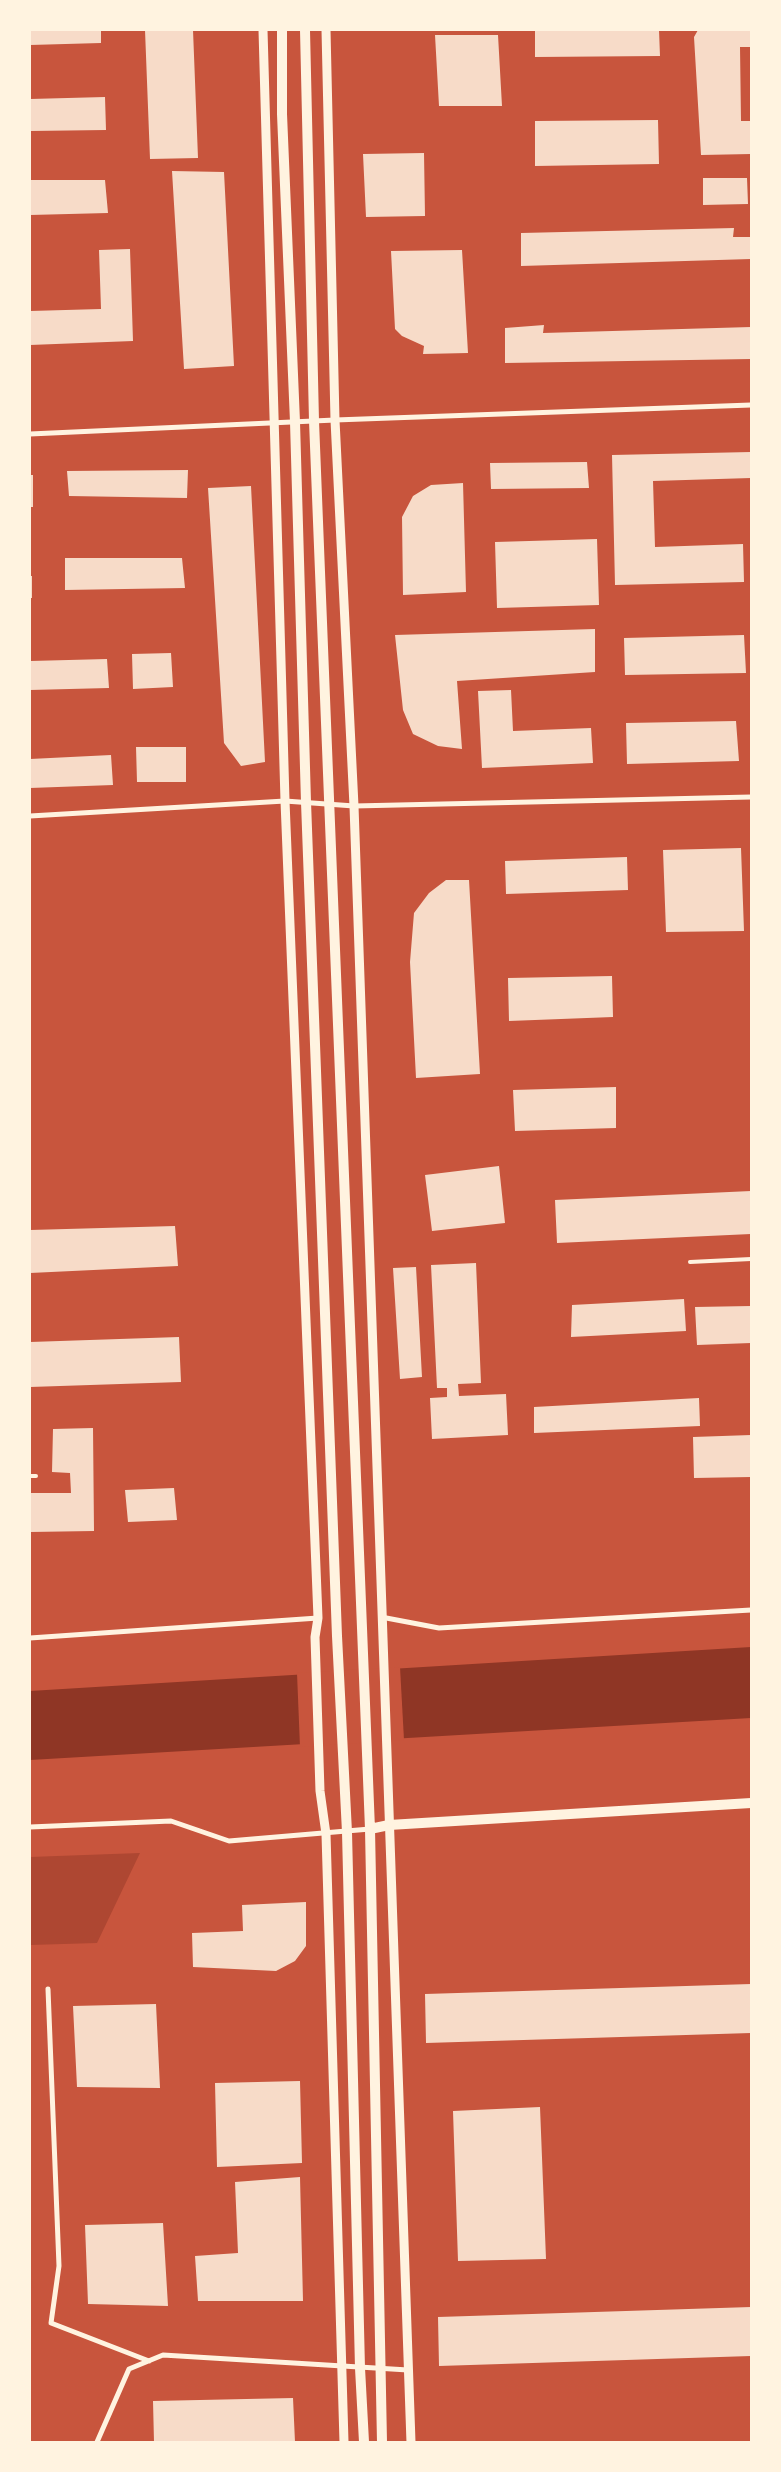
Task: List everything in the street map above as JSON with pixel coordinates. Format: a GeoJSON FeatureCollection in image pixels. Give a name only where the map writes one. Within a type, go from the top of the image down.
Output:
{"type":"FeatureCollection","features":[{"type":"Feature","properties":{"kind":"main road"},"geometry":{"type":"LineString","coordinates":[[282,30],[282,114],[295,422],[306,802],[337,1636],[347,1832],[360,2368],[364,2442]]}},
{"type":"Feature","properties":{"kind":"main road"},"geometry":{"type":"LineString","coordinates":[[305,30],[314,421],[370,1829],[379,2368],[382,2442]]}},
{"type":"Feature","properties":{"kind":"main road"},"geometry":{"type":"LineString","coordinates":[[370,1829],[389,1825],[751,1803]]}},
{"type":"Feature","properties":{"kind":"street"},"geometry":{"type":"LineString","coordinates":[[263,30],[285,801],[318,1618],[315,1637],[320,1791],[326,1834],[344,2442]]}},
{"type":"Feature","properties":{"kind":"street"},"geometry":{"type":"LineString","coordinates":[[326,30],[335,420],[354,806],[411,2442]]}},
{"type":"Feature","properties":{"kind":"street"},"geometry":{"type":"LineString","coordinates":[[30,434],[335,420],[751,405]]}},
{"type":"Feature","properties":{"kind":"street"},"geometry":{"type":"LineString","coordinates":[[30,816],[285,801],[354,806],[751,797]]}},
{"type":"Feature","properties":{"kind":"street"},"geometry":{"type":"LineString","coordinates":[[381,1616],[439,1628],[751,1610]]}},
{"type":"Feature","properties":{"kind":"street"},"geometry":{"type":"LineString","coordinates":[[30,1638],[318,1618]]}},
{"type":"Feature","properties":{"kind":"street"},"geometry":{"type":"LineString","coordinates":[[30,1827],[172,1821],[229,1841],[370,1829]]}},
{"type":"Feature","properties":{"kind":"street"},"geometry":{"type":"LineString","coordinates":[[48,1989],[59,2266],[51,2322],[149,2361]]}},
{"type":"Feature","properties":{"kind":"street"},"geometry":{"type":"LineString","coordinates":[[97,2442],[130,2369],[163,2355],[408,2370]]}},
{"type":"Feature","properties":{"kind":"lane"},"geometry":{"type":"LineString","coordinates":[[690,1262],[751,1260]]}},
{"type":"Feature","properties":{"kind":"lane"},"geometry":{"type":"LineString","coordinates":[[30,1476],[36,1476]]}},
{"type":"Feature","properties":{"kind":"shaded area"},"geometry":{"type":"Polygon","coordinates":[[[751,1647],[751,1718],[30,1760],[30,1691],[751,1647]]]}},
{"type":"Feature","properties":{"kind":"shaded area"},"geometry":{"type":"Polygon","coordinates":[[[140,1853],[97,1943],[30,1945],[30,1857],[140,1853]]]}},
{"type":"Feature","properties":{"kind":"pier"},"geometry":{"type":"Polygon","coordinates":[[[400,1667],[404,1740],[300,1747],[297,1673],[400,1667]]]}},
{"type":"Feature","properties":{"kind":"building"},"geometry":{"type":"Polygon","coordinates":[[[30,30],[101,30],[101,43],[30,45],[30,30]]]}},
{"type":"Feature","properties":{"kind":"building"},"geometry":{"type":"Polygon","coordinates":[[[145,30],[193,30],[198,158],[150,159],[145,30]]]}},
{"type":"Feature","properties":{"kind":"building"},"geometry":{"type":"Polygon","coordinates":[[[535,30],[659,30],[660,56],[535,57],[535,30]]]}},
{"type":"Feature","properties":{"kind":"building"},"geometry":{"type":"Polygon","coordinates":[[[698,30],[751,30],[751,47],[740,47],[741,121],[751,121],[751,154],[701,155],[694,37],[698,30]]]}},
{"type":"Feature","properties":{"kind":"building"},"geometry":{"type":"Polygon","coordinates":[[[435,35],[498,35],[502,106],[439,106],[435,35]]]}},
{"type":"Feature","properties":{"kind":"building"},"geometry":{"type":"Polygon","coordinates":[[[105,97],[106,130],[30,131],[30,99],[105,97]]]}},
{"type":"Feature","properties":{"kind":"building"},"geometry":{"type":"Polygon","coordinates":[[[658,120],[659,164],[535,166],[535,121],[658,120]]]}},
{"type":"Feature","properties":{"kind":"building"},"geometry":{"type":"Polygon","coordinates":[[[424,153],[425,216],[366,217],[363,154],[424,153]]]}},
{"type":"Feature","properties":{"kind":"building"},"geometry":{"type":"Polygon","coordinates":[[[172,171],[224,172],[234,366],[184,369],[172,171]]]}},
{"type":"Feature","properties":{"kind":"building"},"geometry":{"type":"Polygon","coordinates":[[[703,178],[747,178],[748,204],[703,205],[703,178]]]}},
{"type":"Feature","properties":{"kind":"building"},"geometry":{"type":"Polygon","coordinates":[[[30,180],[105,180],[108,213],[30,215],[30,180]]]}},
{"type":"Feature","properties":{"kind":"building"},"geometry":{"type":"Polygon","coordinates":[[[734,228],[733,237],[751,237],[751,259],[521,266],[521,233],[734,228]]]}},
{"type":"Feature","properties":{"kind":"building"},"geometry":{"type":"Polygon","coordinates":[[[130,249],[133,341],[30,345],[30,311],[101,309],[99,250],[130,249]]]}},
{"type":"Feature","properties":{"kind":"building"},"geometry":{"type":"Polygon","coordinates":[[[462,250],[468,353],[423,354],[424,346],[402,336],[395,329],[391,251],[462,250]]]}},
{"type":"Feature","properties":{"kind":"building"},"geometry":{"type":"Polygon","coordinates":[[[544,325],[543,333],[751,327],[751,359],[505,363],[505,328],[544,325]]]}},
{"type":"Feature","properties":{"kind":"building"},"geometry":{"type":"Polygon","coordinates":[[[751,452],[751,478],[653,481],[655,547],[743,544],[744,582],[615,585],[612,455],[751,452]]]}},
{"type":"Feature","properties":{"kind":"building"},"geometry":{"type":"Polygon","coordinates":[[[587,462],[589,488],[491,489],[490,463],[587,462]]]}},
{"type":"Feature","properties":{"kind":"building"},"geometry":{"type":"Polygon","coordinates":[[[188,470],[187,498],[69,496],[67,471],[188,470]]]}},
{"type":"Feature","properties":{"kind":"building"},"geometry":{"type":"Polygon","coordinates":[[[30,475],[33,475],[33,507],[30,507],[30,475]]]}},
{"type":"Feature","properties":{"kind":"building"},"geometry":{"type":"Polygon","coordinates":[[[463,483],[466,592],[403,595],[402,517],[413,496],[431,485],[463,483]]]}},
{"type":"Feature","properties":{"kind":"building"},"geometry":{"type":"Polygon","coordinates":[[[251,486],[265,762],[241,766],[224,743],[208,488],[251,486]]]}},
{"type":"Feature","properties":{"kind":"building"},"geometry":{"type":"Polygon","coordinates":[[[597,539],[599,605],[497,608],[495,542],[597,539]]]}},
{"type":"Feature","properties":{"kind":"building"},"geometry":{"type":"Polygon","coordinates":[[[65,558],[182,558],[185,588],[65,590],[65,558]]]}},
{"type":"Feature","properties":{"kind":"building"},"geometry":{"type":"Polygon","coordinates":[[[30,576],[32,576],[32,598],[30,598],[30,576]]]}},
{"type":"Feature","properties":{"kind":"building"},"geometry":{"type":"Polygon","coordinates":[[[595,629],[595,672],[457,681],[462,749],[438,746],[413,734],[403,710],[395,635],[595,629]]]}},
{"type":"Feature","properties":{"kind":"building"},"geometry":{"type":"Polygon","coordinates":[[[744,635],[746,673],[625,675],[624,638],[744,635]]]}},
{"type":"Feature","properties":{"kind":"building"},"geometry":{"type":"Polygon","coordinates":[[[171,653],[173,687],[133,689],[132,654],[171,653]]]}},
{"type":"Feature","properties":{"kind":"building"},"geometry":{"type":"Polygon","coordinates":[[[107,659],[109,688],[30,690],[30,661],[107,659]]]}},
{"type":"Feature","properties":{"kind":"building"},"geometry":{"type":"Polygon","coordinates":[[[511,690],[513,731],[591,728],[593,763],[482,768],[478,691],[511,690]]]}},
{"type":"Feature","properties":{"kind":"building"},"geometry":{"type":"Polygon","coordinates":[[[736,721],[739,761],[627,764],[626,723],[736,721]]]}},
{"type":"Feature","properties":{"kind":"building"},"geometry":{"type":"Polygon","coordinates":[[[136,747],[186,747],[186,782],[137,782],[136,747]]]}},
{"type":"Feature","properties":{"kind":"building"},"geometry":{"type":"Polygon","coordinates":[[[111,755],[113,785],[30,788],[30,759],[111,755]]]}},
{"type":"Feature","properties":{"kind":"building"},"geometry":{"type":"Polygon","coordinates":[[[741,848],[744,931],[666,932],[663,850],[741,848]]]}},
{"type":"Feature","properties":{"kind":"building"},"geometry":{"type":"Polygon","coordinates":[[[627,857],[628,890],[506,894],[505,861],[627,857]]]}},
{"type":"Feature","properties":{"kind":"building"},"geometry":{"type":"Polygon","coordinates":[[[446,880],[469,880],[480,1074],[416,1078],[410,962],[414,913],[429,893],[446,880]]]}},
{"type":"Feature","properties":{"kind":"building"},"geometry":{"type":"Polygon","coordinates":[[[612,976],[613,1017],[509,1021],[508,978],[612,976]]]}},
{"type":"Feature","properties":{"kind":"building"},"geometry":{"type":"Polygon","coordinates":[[[616,1087],[616,1128],[515,1131],[513,1090],[616,1087]]]}},
{"type":"Feature","properties":{"kind":"building"},"geometry":{"type":"Polygon","coordinates":[[[499,1166],[505,1223],[432,1231],[425,1175],[499,1166]]]}},
{"type":"Feature","properties":{"kind":"building"},"geometry":{"type":"Polygon","coordinates":[[[751,1191],[751,1234],[557,1243],[555,1200],[751,1191]]]}},
{"type":"Feature","properties":{"kind":"building"},"geometry":{"type":"Polygon","coordinates":[[[175,1226],[178,1266],[30,1273],[30,1230],[175,1226]]]}},
{"type":"Feature","properties":{"kind":"building"},"geometry":{"type":"Polygon","coordinates":[[[476,1263],[481,1383],[458,1384],[459,1396],[506,1394],[508,1435],[432,1439],[430,1398],[447,1397],[447,1388],[437,1388],[431,1265],[476,1263]]]}},
{"type":"Feature","properties":{"kind":"building"},"geometry":{"type":"Polygon","coordinates":[[[416,1267],[422,1377],[400,1379],[393,1268],[416,1267]]]}},
{"type":"Feature","properties":{"kind":"building"},"geometry":{"type":"Polygon","coordinates":[[[684,1299],[686,1331],[571,1337],[572,1305],[684,1299]]]}},
{"type":"Feature","properties":{"kind":"building"},"geometry":{"type":"Polygon","coordinates":[[[751,1306],[751,1343],[697,1345],[695,1307],[751,1306]]]}},
{"type":"Feature","properties":{"kind":"building"},"geometry":{"type":"Polygon","coordinates":[[[179,1337],[181,1382],[30,1387],[30,1342],[179,1337]]]}},
{"type":"Feature","properties":{"kind":"building"},"geometry":{"type":"Polygon","coordinates":[[[699,1398],[700,1426],[534,1433],[534,1407],[699,1398]]]}},
{"type":"Feature","properties":{"kind":"building"},"geometry":{"type":"Polygon","coordinates":[[[93,1428],[94,1531],[30,1532],[30,1493],[71,1493],[70,1473],[52,1472],[53,1429],[93,1428]]]}},
{"type":"Feature","properties":{"kind":"building"},"geometry":{"type":"Polygon","coordinates":[[[751,1435],[751,1477],[694,1478],[693,1437],[751,1435]]]}},
{"type":"Feature","properties":{"kind":"building"},"geometry":{"type":"Polygon","coordinates":[[[174,1488],[177,1520],[128,1522],[125,1490],[174,1488]]]}},
{"type":"Feature","properties":{"kind":"building"},"geometry":{"type":"Polygon","coordinates":[[[306,1902],[306,1946],[295,1961],[276,1971],[193,1967],[192,1933],[243,1931],[242,1905],[306,1902]]]}},
{"type":"Feature","properties":{"kind":"building"},"geometry":{"type":"Polygon","coordinates":[[[751,1984],[751,2033],[426,2043],[425,1994],[751,1984]]]}},
{"type":"Feature","properties":{"kind":"building"},"geometry":{"type":"Polygon","coordinates":[[[156,2004],[160,2088],[77,2087],[73,2006],[156,2004]]]}},
{"type":"Feature","properties":{"kind":"building"},"geometry":{"type":"Polygon","coordinates":[[[300,2081],[302,2163],[217,2167],[215,2083],[300,2081]]]}},
{"type":"Feature","properties":{"kind":"building"},"geometry":{"type":"Polygon","coordinates":[[[540,2107],[546,2259],[458,2261],[453,2111],[540,2107]]]}},
{"type":"Feature","properties":{"kind":"building"},"geometry":{"type":"Polygon","coordinates":[[[300,2177],[303,2301],[198,2301],[195,2256],[238,2253],[235,2182],[300,2177]]]}},
{"type":"Feature","properties":{"kind":"building"},"geometry":{"type":"Polygon","coordinates":[[[163,2223],[168,2306],[88,2304],[85,2225],[163,2223]]]}},
{"type":"Feature","properties":{"kind":"building"},"geometry":{"type":"Polygon","coordinates":[[[751,2307],[751,2356],[439,2366],[438,2317],[751,2307]]]}},
{"type":"Feature","properties":{"kind":"building"},"geometry":{"type":"Polygon","coordinates":[[[293,2398],[295,2442],[154,2442],[153,2401],[293,2398]]]}}]}
